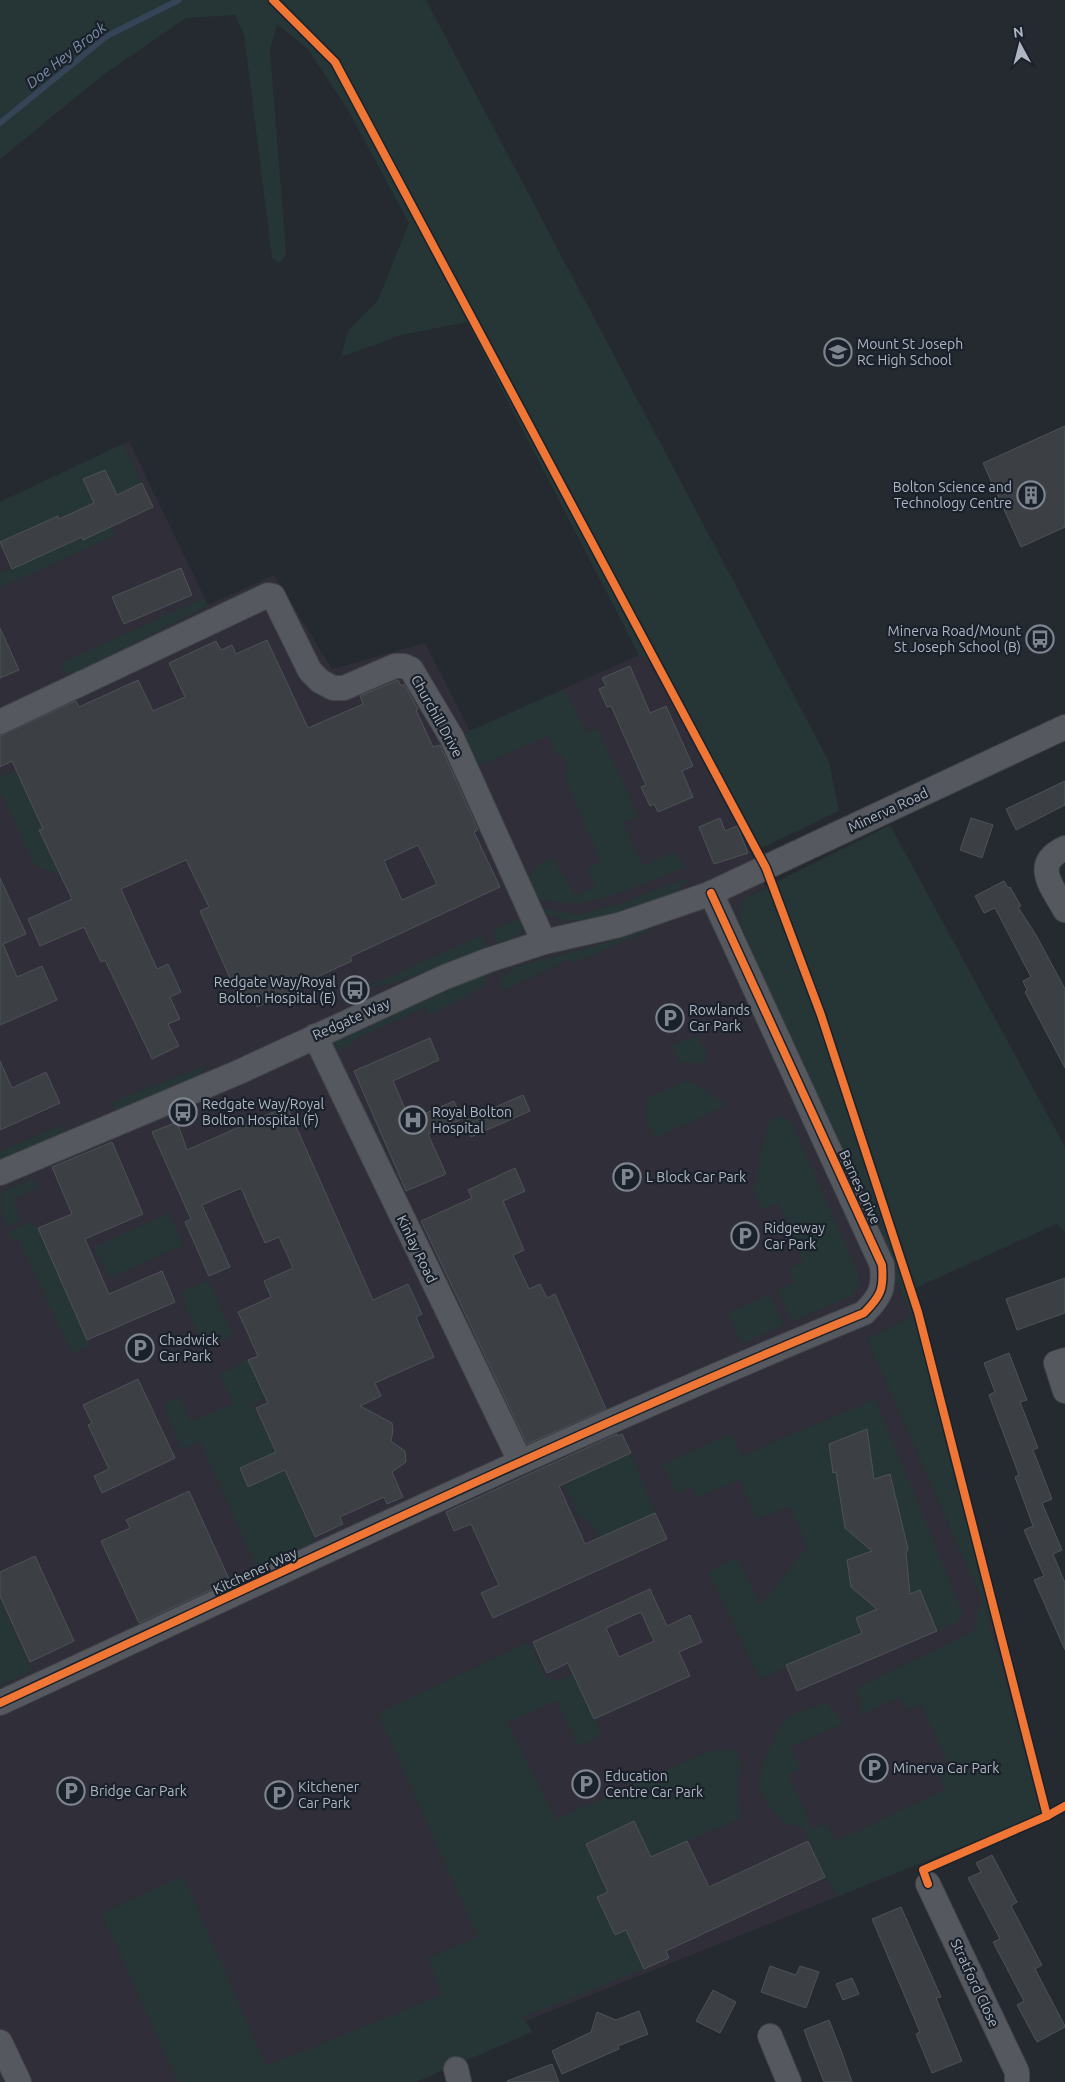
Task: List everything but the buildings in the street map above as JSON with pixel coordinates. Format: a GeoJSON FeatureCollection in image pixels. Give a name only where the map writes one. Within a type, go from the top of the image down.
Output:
{"type":"FeatureCollection","features":[{"type":"Feature","properties":{"kind":"street","name":"Churchill Drive"},"geometry":{"type":"LineString","coordinates":[[0,722],[268,595],[273,596],[310,670],[320,681],[333,688],[344,688],[395,666],[404,666],[410,669],[452,738],[544,942]]}},
{"type":"Feature","properties":{"kind":"street","name":"Minerva Road"},"geometry":{"type":"LineString","coordinates":[[711,893],[1065,727]]}},
{"type":"Feature","properties":{"kind":"street"},"geometry":{"type":"LineString","coordinates":[[1065,848],[1055,853],[1049,859],[1046,868],[1048,878],[1065,910]]}},
{"type":"Feature","properties":{"kind":"street","name":"Redgate Way"},"geometry":{"type":"LineString","coordinates":[[0,1173],[239,1072],[445,977],[544,942],[619,925],[711,893]]}},
{"type":"Feature","properties":{"kind":"street","name":"Barnes Drive"},"geometry":{"type":"LineString","coordinates":[[520,1461],[864,1313],[878,1299],[883,1283],[882,1265],[711,893]]}},
{"type":"Feature","properties":{"kind":"street","name":"Kinlay Road"},"geometry":{"type":"LineString","coordinates":[[315,1036],[520,1461]]}},
{"type":"Feature","properties":{"kind":"street"},"geometry":{"type":"LineString","coordinates":[[1065,1360],[1056,1363],[1065,1391]]}},
{"type":"Feature","properties":{"kind":"street","name":"Kitchener Way"},"geometry":{"type":"LineString","coordinates":[[0,1703],[520,1461]]}},
{"type":"Feature","properties":{"kind":"street","name":"Stratford Close"},"geometry":{"type":"LineString","coordinates":[[928,1884],[1017,2072],[1018,2082]]}},
{"type":"Feature","properties":{"kind":"street"},"geometry":{"type":"LineString","coordinates":[[770,2036],[789,2082]]}},
{"type":"Feature","properties":{"kind":"street"},"geometry":{"type":"LineString","coordinates":[[0,2042],[19,2082]]}},
{"type":"Feature","properties":{"kind":"shaded area"},"geometry":{"type":"Polygon","coordinates":[[[0,0],[426,0],[829,762],[839,811],[751,853],[737,822],[648,659],[639,655],[467,322],[401,335],[341,357],[348,331],[378,300],[409,223],[347,108],[308,49],[277,24],[270,50],[286,255],[279,263],[272,258],[244,34],[235,15],[186,18],[103,75],[0,159],[0,0]]]}},
{"type":"Feature","properties":{"kind":"shaded area","name":"Royal Bolton Hospital"},"geometry":{"type":"Polygon","coordinates":[[[129,441],[208,605],[274,575],[332,669],[425,643],[470,731],[639,655],[648,658],[737,822],[766,887],[747,897],[740,923],[911,1316],[867,1339],[996,1631],[1042,1815],[526,2021],[532,2032],[416,2082],[0,2082],[0,502],[129,441]]]}},
{"type":"Feature","properties":{"kind":"shaded area"},"geometry":{"type":"Polygon","coordinates":[[[123,444],[142,483],[117,495],[104,470],[83,480],[94,503],[71,513],[58,516],[0,542],[0,502],[123,444]]]}},
{"type":"Feature","properties":{"kind":"shaded area"},"geometry":{"type":"Polygon","coordinates":[[[111,527],[116,535],[0,588],[0,572],[12,569],[70,542],[83,539],[111,527]]]}},
{"type":"Feature","properties":{"kind":"shaded area"},"geometry":{"type":"Polygon","coordinates":[[[204,598],[208,606],[73,674],[64,672],[61,663],[204,598]]]}},
{"type":"Feature","properties":{"kind":"shaded area"},"geometry":{"type":"Polygon","coordinates":[[[564,689],[586,733],[597,728],[639,817],[622,822],[643,866],[674,851],[686,867],[634,888],[594,900],[574,904],[541,899],[535,900],[529,888],[528,878],[538,865],[553,858],[575,895],[595,887],[587,868],[601,862],[563,773],[568,770],[561,753],[556,754],[548,736],[478,766],[462,737],[470,731],[564,689]]]}},
{"type":"Feature","properties":{"kind":"shaded area"},"geometry":{"type":"Polygon","coordinates":[[[16,771],[43,829],[39,831],[58,872],[56,873],[35,866],[0,791],[0,777],[16,771]]]}},
{"type":"Feature","properties":{"kind":"shaded area"},"geometry":{"type":"Polygon","coordinates":[[[890,825],[1065,1147],[1065,1232],[1056,1224],[907,1292],[916,1313],[996,1631],[984,1605],[1042,1815],[838,1896],[825,1877],[803,1827],[784,1823],[771,1809],[760,1790],[762,1767],[776,1734],[788,1716],[826,1703],[844,1723],[791,1747],[800,1769],[788,1774],[813,1829],[826,1823],[835,1841],[945,1790],[938,1773],[950,1767],[921,1704],[906,1710],[900,1697],[861,1715],[858,1687],[973,1632],[982,1600],[867,1339],[911,1316],[740,923],[740,912],[742,903],[747,897],[890,825]]]}},
{"type":"Feature","properties":{"kind":"shaded area"},"geometry":{"type":"Polygon","coordinates":[[[686,878],[687,880],[679,892],[624,911],[581,920],[567,921],[541,912],[540,908],[577,915],[619,904],[686,878]]]}},
{"type":"Feature","properties":{"kind":"shaded area"},"geometry":{"type":"Polygon","coordinates":[[[523,918],[524,924],[521,934],[510,940],[497,943],[492,930],[523,918]]]}},
{"type":"Feature","properties":{"kind":"shaded area"},"geometry":{"type":"Polygon","coordinates":[[[648,928],[649,931],[573,963],[569,959],[502,991],[498,978],[512,971],[512,968],[598,945],[648,928]]]}},
{"type":"Feature","properties":{"kind":"shaded area"},"geometry":{"type":"Polygon","coordinates":[[[482,935],[488,947],[398,982],[364,988],[482,935]]]}},
{"type":"Feature","properties":{"kind":"shaded area"},"geometry":{"type":"Polygon","coordinates":[[[484,974],[486,986],[429,1015],[425,1007],[356,1039],[350,1046],[337,1052],[333,1042],[484,974]]]}},
{"type":"Feature","properties":{"kind":"shaded area"},"geometry":{"type":"Polygon","coordinates":[[[697,1036],[706,1053],[706,1061],[703,1064],[679,1062],[672,1045],[697,1036]]]}},
{"type":"Feature","properties":{"kind":"shaded area"},"geometry":{"type":"Polygon","coordinates":[[[205,1066],[202,1075],[116,1110],[112,1102],[205,1066]]]}},
{"type":"Feature","properties":{"kind":"shaded area"},"geometry":{"type":"Polygon","coordinates":[[[688,1080],[728,1105],[654,1138],[646,1118],[647,1098],[688,1080]]]}},
{"type":"Feature","properties":{"kind":"shaded area"},"geometry":{"type":"Polygon","coordinates":[[[780,1116],[791,1121],[859,1275],[860,1285],[851,1296],[791,1322],[778,1290],[795,1283],[789,1269],[804,1262],[778,1203],[762,1210],[753,1189],[769,1122],[780,1116]]]}},
{"type":"Feature","properties":{"kind":"shaded area"},"geometry":{"type":"Polygon","coordinates":[[[66,1123],[60,1136],[0,1160],[0,1151],[66,1123]]]}},
{"type":"Feature","properties":{"kind":"shaded area"},"geometry":{"type":"Polygon","coordinates":[[[31,1179],[40,1185],[14,1199],[20,1220],[7,1227],[2,1210],[1,1193],[31,1179]]]}},
{"type":"Feature","properties":{"kind":"shaded area"},"geometry":{"type":"Polygon","coordinates":[[[169,1213],[183,1245],[109,1278],[94,1247],[169,1213]]]}},
{"type":"Feature","properties":{"kind":"shaded area"},"geometry":{"type":"Polygon","coordinates":[[[31,1222],[38,1228],[90,1345],[72,1353],[18,1238],[12,1240],[8,1232],[31,1222]]]}},
{"type":"Feature","properties":{"kind":"shaded area"},"geometry":{"type":"Polygon","coordinates":[[[208,1280],[233,1335],[205,1347],[180,1293],[208,1280]]]}},
{"type":"Feature","properties":{"kind":"shaded area"},"geometry":{"type":"Polygon","coordinates":[[[770,1294],[784,1324],[742,1344],[728,1313],[770,1294]]]}},
{"type":"Feature","properties":{"kind":"shaded area"},"geometry":{"type":"Polygon","coordinates":[[[248,1360],[265,1397],[253,1406],[276,1452],[240,1468],[248,1487],[285,1470],[317,1546],[259,1572],[200,1441],[181,1449],[163,1405],[179,1396],[191,1421],[233,1404],[219,1374],[248,1360]]]}},
{"type":"Feature","properties":{"kind":"shaded area"},"geometry":{"type":"Polygon","coordinates":[[[875,1399],[963,1614],[956,1623],[939,1631],[919,1592],[856,1618],[862,1633],[760,1679],[708,1572],[737,1558],[761,1605],[807,1547],[791,1506],[756,1519],[740,1480],[696,1497],[693,1487],[677,1493],[662,1464],[731,1434],[741,1456],[875,1399]]]}},
{"type":"Feature","properties":{"kind":"shaded area"},"geometry":{"type":"Polygon","coordinates":[[[631,1453],[655,1513],[600,1538],[586,1518],[580,1519],[564,1484],[631,1453]]]}},
{"type":"Feature","properties":{"kind":"shaded area"},"geometry":{"type":"Polygon","coordinates":[[[0,1600],[32,1671],[0,1685],[0,1600]]]}},
{"type":"Feature","properties":{"kind":"shaded area"},"geometry":{"type":"Polygon","coordinates":[[[529,1642],[545,1677],[557,1681],[573,1674],[602,1735],[578,1746],[557,1700],[507,1723],[556,1819],[712,1750],[736,1750],[741,1763],[737,1785],[740,1818],[651,1857],[634,1821],[586,1844],[608,1892],[597,1897],[615,1935],[626,1930],[644,1969],[523,2017],[532,2032],[416,2082],[178,2082],[102,1913],[183,1876],[266,2066],[442,1995],[428,1958],[478,1937],[378,1713],[529,1642]]]}},
{"type":"Feature","properties":{"kind":"waterway","name":"Doe Hey Brook"},"geometry":{"type":"LineString","coordinates":[[0,123],[107,36],[179,0]]}},
{"type":"Feature","properties":{"kind":"cycle path"},"geometry":{"type":"LineString","coordinates":[[273,0],[335,62],[766,868],[821,1015],[918,1312],[1047,1816]]}},
{"type":"Feature","properties":{"kind":"cycle path"},"geometry":{"type":"LineString","coordinates":[[0,1703],[430,1503],[646,1406],[864,1313],[870,1307],[878,1297],[882,1286],[882,1265],[711,893]]}},
{"type":"Feature","properties":{"kind":"cycle path"},"geometry":{"type":"LineString","coordinates":[[928,1884],[923,1870],[1047,1816],[1065,1806]]}},
{"type":"Feature","properties":{"kind":"place","name":"Mount St Joseph RC High School"},"geometry":{"type":"Point","coordinates":[838,352]}},
{"type":"Feature","properties":{"kind":"place","name":"Bolton Science and Technology Centre"},"geometry":{"type":"Point","coordinates":[1031,495]}},
{"type":"Feature","properties":{"kind":"place","name":"Minerva Road/Mount St Joseph School (B)"},"geometry":{"type":"Point","coordinates":[1040,639]}},
{"type":"Feature","properties":{"kind":"place","name":"Redgate Way/Royal Bolton Hospital (E)"},"geometry":{"type":"Point","coordinates":[355,990]}},
{"type":"Feature","properties":{"kind":"place","name":"Rowlands Car Park"},"geometry":{"type":"Point","coordinates":[670,1018]}},
{"type":"Feature","properties":{"kind":"place","name":"Redgate Way/Royal Bolton Hospital (F)"},"geometry":{"type":"Point","coordinates":[183,1112]}},
{"type":"Feature","properties":{"kind":"place","name":"Royal Bolton Hospital"},"geometry":{"type":"Point","coordinates":[413,1120]}},
{"type":"Feature","properties":{"kind":"place","name":"L Block Car Park"},"geometry":{"type":"Point","coordinates":[627,1177]}},
{"type":"Feature","properties":{"kind":"place","name":"Ridgeway Car Park"},"geometry":{"type":"Point","coordinates":[745,1236]}},
{"type":"Feature","properties":{"kind":"place","name":"Chadwick Car Park"},"geometry":{"type":"Point","coordinates":[140,1348]}},
{"type":"Feature","properties":{"kind":"place","name":"Minerva Car Park"},"geometry":{"type":"Point","coordinates":[874,1768]}},
{"type":"Feature","properties":{"kind":"place","name":"Education Centre Car Park"},"geometry":{"type":"Point","coordinates":[586,1784]}},
{"type":"Feature","properties":{"kind":"place","name":"Bridge Car Park"},"geometry":{"type":"Point","coordinates":[71,1791]}},
{"type":"Feature","properties":{"kind":"place","name":"Kitchener Car Park"},"geometry":{"type":"Point","coordinates":[279,1795]}}]}
